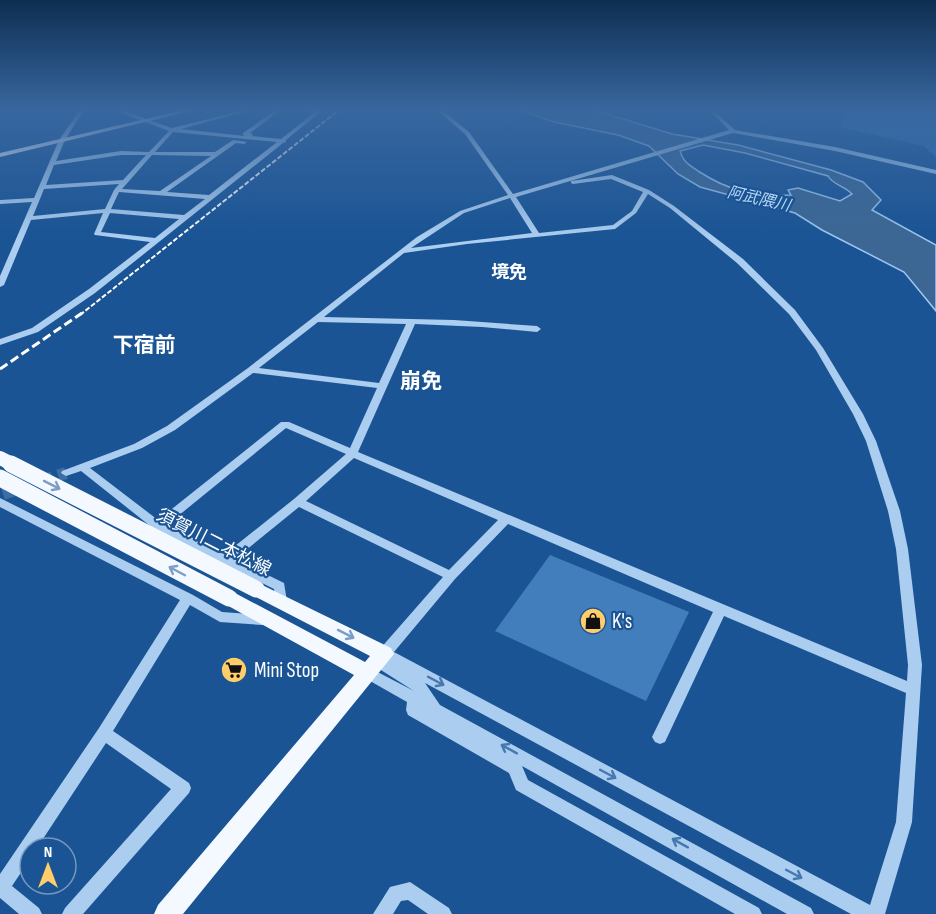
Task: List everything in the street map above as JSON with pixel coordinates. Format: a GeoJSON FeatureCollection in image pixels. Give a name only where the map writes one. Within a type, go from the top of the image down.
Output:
{"type":"FeatureCollection","features":[{"type":"Feature","properties":{"kind":"main road","name":"須賀川二本松線"},"geometry":{"type":"LineString","coordinates":[[0,459],[312,617],[318,635],[376,663]]}},
{"type":"Feature","properties":{"kind":"main road"},"geometry":{"type":"LineString","coordinates":[[1,492],[229,598],[272,621],[376,663],[167,914]]}},
{"type":"Feature","properties":{"kind":"street"},"geometry":{"type":"LineString","coordinates":[[0,285],[35,200],[58,153]]}},
{"type":"Feature","properties":{"kind":"street"},"geometry":{"type":"LineString","coordinates":[[54,163],[121,153],[216,154]]}},
{"type":"Feature","properties":{"kind":"street"},"geometry":{"type":"LineString","coordinates":[[152,153],[117,190],[97,234],[156,240]]}},
{"type":"Feature","properties":{"kind":"street"},"geometry":{"type":"LineString","coordinates":[[0,342],[35,330],[92,291],[268,153]]}},
{"type":"Feature","properties":{"kind":"street"},"geometry":{"type":"LineString","coordinates":[[481,153],[512,195],[536,234]]}},
{"type":"Feature","properties":{"kind":"street"},"geometry":{"type":"LineString","coordinates":[[66,472],[138,446],[171,428],[251,370],[419,238],[462,212],[657,153]]}},
{"type":"Feature","properties":{"kind":"street"},"geometry":{"type":"LineString","coordinates":[[851,153],[936,172]]}},
{"type":"Feature","properties":{"kind":"street"},"geometry":{"type":"LineString","coordinates":[[162,193],[216,154]]}},
{"type":"Feature","properties":{"kind":"street"},"geometry":{"type":"LineString","coordinates":[[546,185],[612,177],[647,191],[698,227],[772,291],[820,350],[858,414],[880,466],[902,549],[915,665],[904,822],[876,914]]}},
{"type":"Feature","properties":{"kind":"street"},"geometry":{"type":"LineString","coordinates":[[42,187],[124,182]]}},
{"type":"Feature","properties":{"kind":"street"},"geometry":{"type":"LineString","coordinates":[[117,190],[209,197]]}},
{"type":"Feature","properties":{"kind":"street"},"geometry":{"type":"LineString","coordinates":[[403,251],[536,234],[615,227],[634,212],[647,191]]}},
{"type":"Feature","properties":{"kind":"street"},"geometry":{"type":"LineString","coordinates":[[0,202],[35,200]]}},
{"type":"Feature","properties":{"kind":"street"},"geometry":{"type":"LineString","coordinates":[[28,218],[108,211],[184,217]]}},
{"type":"Feature","properties":{"kind":"street"},"geometry":{"type":"LineString","coordinates":[[316,319],[411,323],[455,321],[537,329]]}},
{"type":"Feature","properties":{"kind":"street"},"geometry":{"type":"LineString","coordinates":[[225,560],[298,502],[352,454],[411,323]]}},
{"type":"Feature","properties":{"kind":"street"},"geometry":{"type":"LineString","coordinates":[[251,370],[382,386]]}},
{"type":"Feature","properties":{"kind":"street"},"geometry":{"type":"LineString","coordinates":[[158,526],[285,424],[913,690]]}},
{"type":"Feature","properties":{"kind":"street"},"geometry":{"type":"LineString","coordinates":[[82,467],[158,526],[280,586],[281,601]]}},
{"type":"Feature","properties":{"kind":"street"},"geometry":{"type":"LineString","coordinates":[[1,492],[220,616],[242,616],[272,621]]}},
{"type":"Feature","properties":{"kind":"street"},"geometry":{"type":"LineString","coordinates":[[298,502],[451,576]]}},
{"type":"Feature","properties":{"kind":"street"},"geometry":{"type":"LineString","coordinates":[[376,663],[451,576],[506,519]]}},
{"type":"Feature","properties":{"kind":"street"},"geometry":{"type":"LineString","coordinates":[[33,914],[1,888],[104,733],[188,598]]}},
{"type":"Feature","properties":{"kind":"street"},"geometry":{"type":"LineString","coordinates":[[660,737],[721,609]]}},
{"type":"Feature","properties":{"kind":"street"},"geometry":{"type":"LineString","coordinates":[[376,663],[415,697],[437,710],[805,914]]}},
{"type":"Feature","properties":{"kind":"street"},"geometry":{"type":"LineString","coordinates":[[376,663],[418,686],[437,710]]}},
{"type":"Feature","properties":{"kind":"street"},"geometry":{"type":"LineString","coordinates":[[376,663],[742,846],[869,914]]}},
{"type":"Feature","properties":{"kind":"street"},"geometry":{"type":"LineString","coordinates":[[415,697],[413,711],[515,768],[522,785],[753,914]]}},
{"type":"Feature","properties":{"kind":"street"},"geometry":{"type":"LineString","coordinates":[[71,914],[183,788],[104,733]]}},
{"type":"Feature","properties":{"kind":"street"},"geometry":{"type":"LineString","coordinates":[[382,914],[396,893],[410,891],[443,914]]}},
{"type":"Feature","properties":{"kind":"water","name":"阿武隈川"},"geometry":{"type":"Polygon","coordinates":[[[656,153],[681,153],[689,165],[709,178],[731,188],[753,194],[791,195],[788,190],[798,188],[840,201],[852,194],[828,176],[743,153],[766,153],[831,170],[863,182],[881,200],[872,210],[936,245],[936,311],[904,272],[822,230],[795,213],[700,187],[678,174],[656,153]]]}},
{"type":"Feature","properties":{"kind":"building","name":"K's"},"geometry":{"type":"Polygon","coordinates":[[[550,555],[689,612],[646,701],[495,631],[550,555]]]}},
{"type":"Feature","properties":{"kind":"tunnel"},"geometry":{"type":"LineString","coordinates":[[41,481],[66,473]]}},
{"type":"Feature","properties":{"kind":"tunnel"},"geometry":{"type":"LineString","coordinates":[[3,494],[20,488]]}},
{"type":"Feature","properties":{"kind":"railway"},"geometry":{"type":"LineString","coordinates":[[80,315],[285,153]]}},
{"type":"Feature","properties":{"kind":"railway"},"geometry":{"type":"LineString","coordinates":[[0,369],[82,313]]}},
{"type":"Feature","properties":{"kind":"place","name":"K's"},"geometry":{"type":"Point","coordinates":[593,621]}},
{"type":"Feature","properties":{"kind":"place","name":"Mini Stop"},"geometry":{"type":"Point","coordinates":[234,670]}},
{"type":"Feature","properties":{"kind":"district","name":"境免"},"geometry":{"type":"Point","coordinates":[509,272]}},
{"type":"Feature","properties":{"kind":"district","name":"下宿前"},"geometry":{"type":"Point","coordinates":[144,345]}},
{"type":"Feature","properties":{"kind":"district","name":"崩免"},"geometry":{"type":"Point","coordinates":[421,381]}}]}
